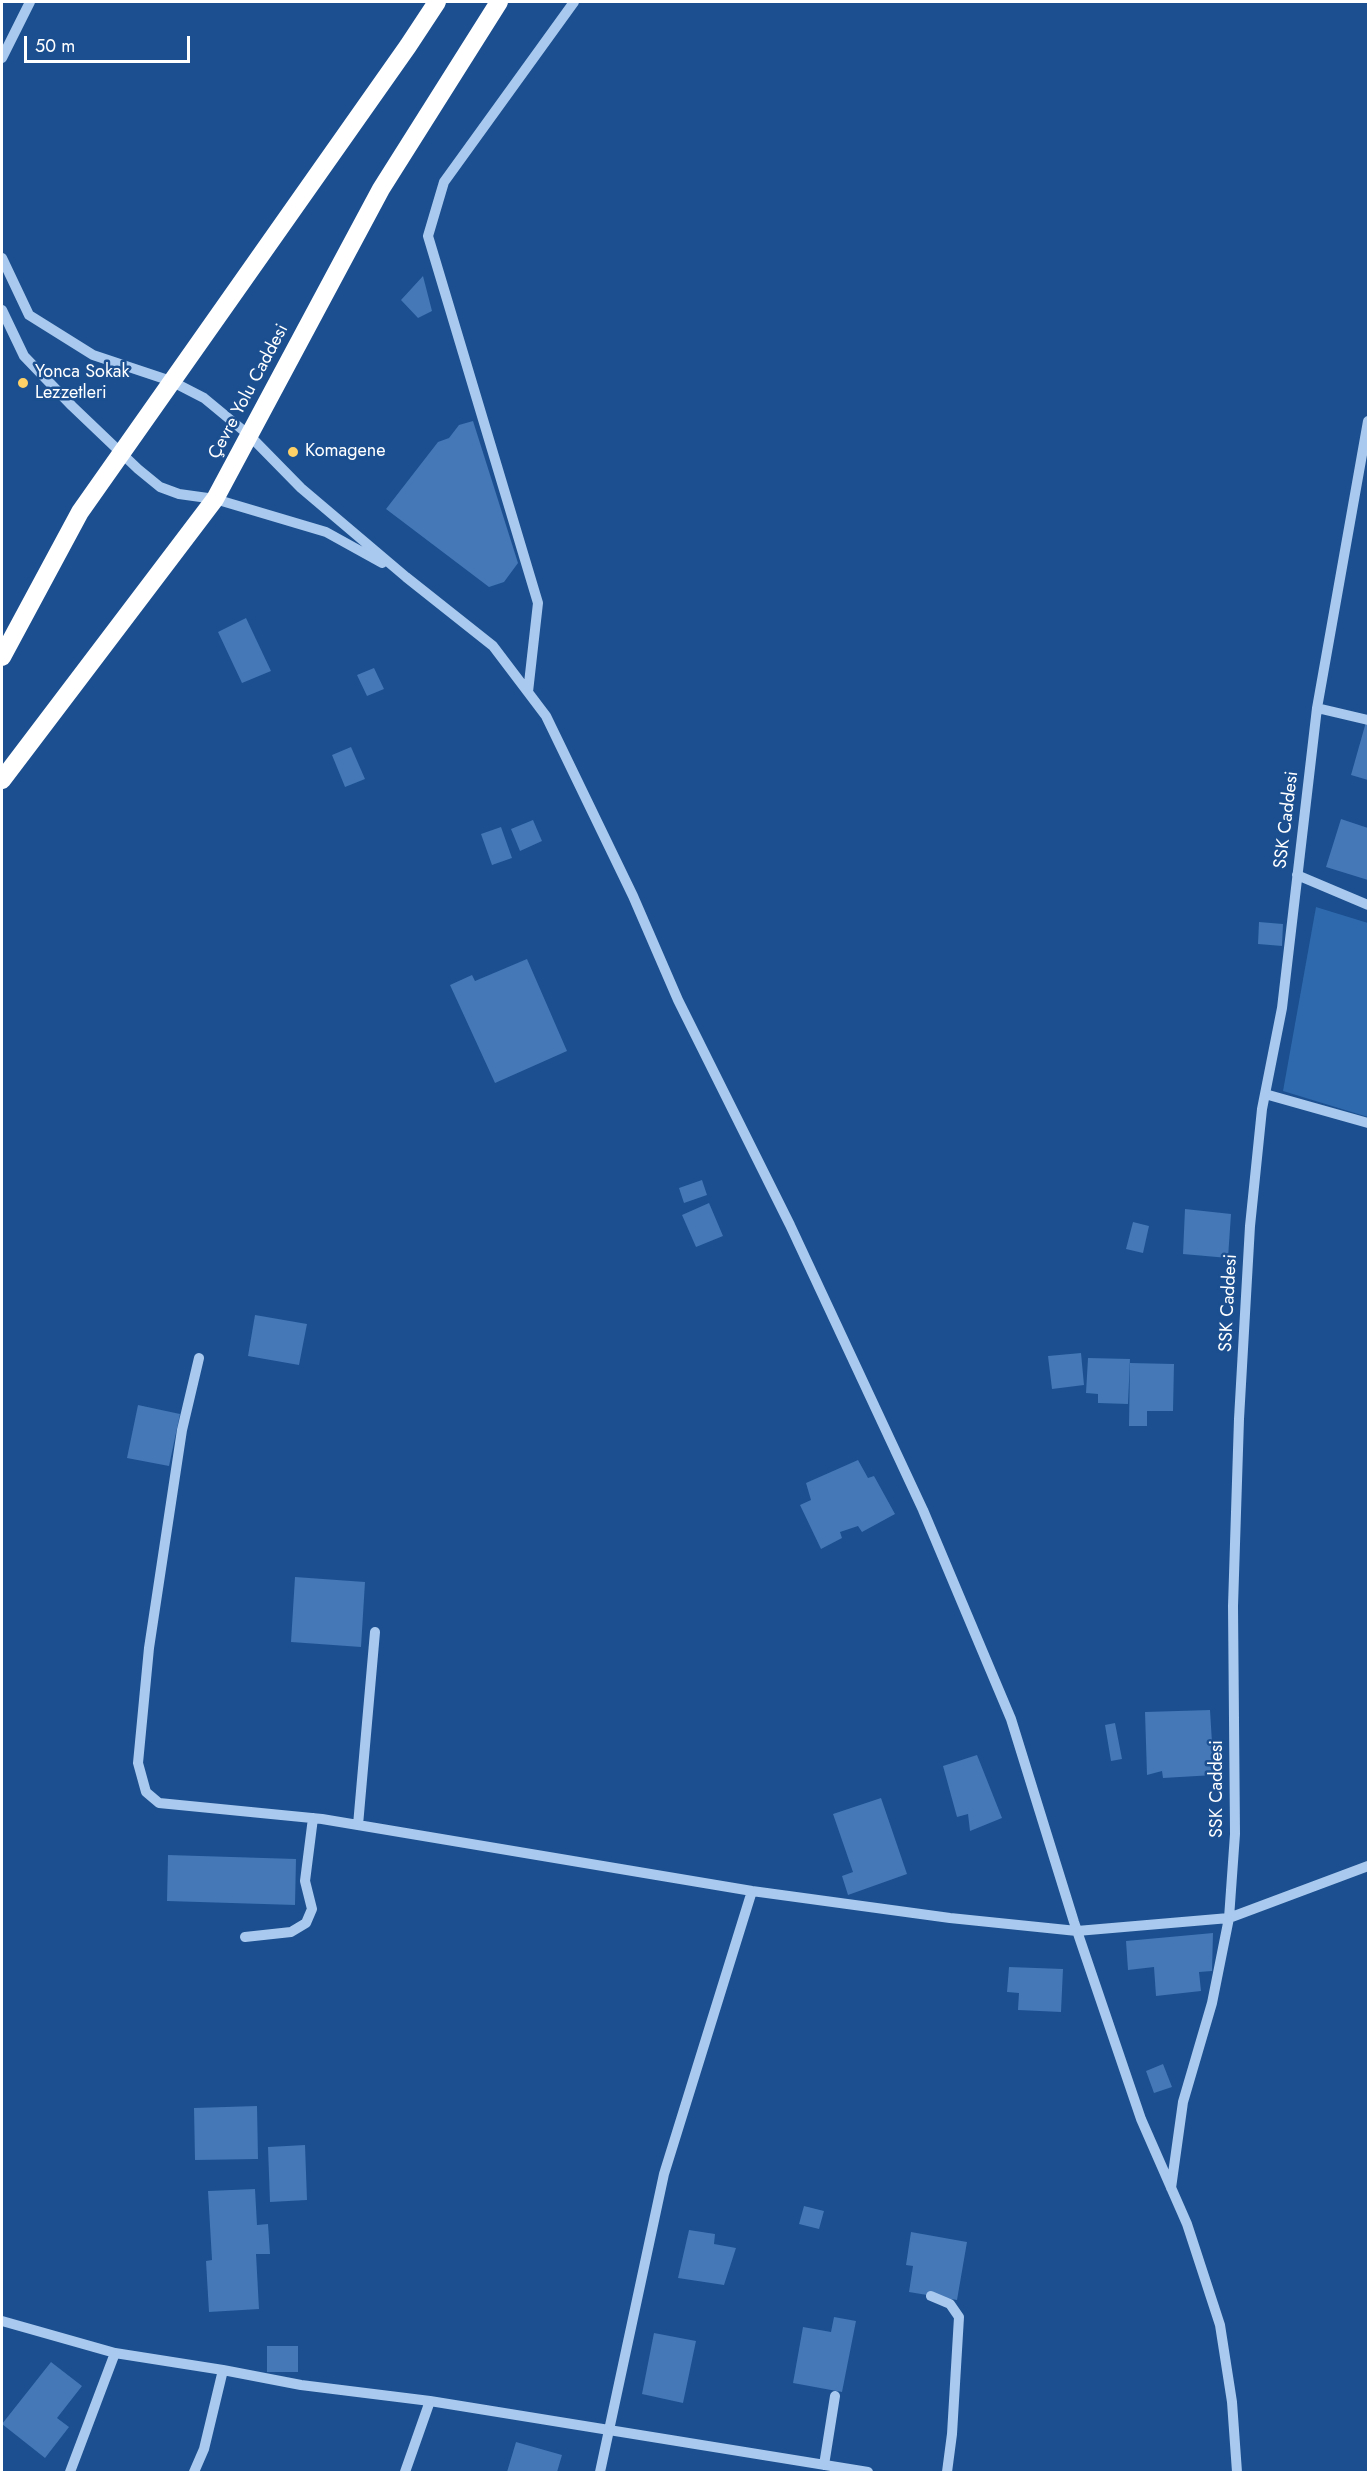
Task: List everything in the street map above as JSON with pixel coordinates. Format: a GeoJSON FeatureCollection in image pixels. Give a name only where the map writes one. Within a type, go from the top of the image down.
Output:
{"type":"FeatureCollection","features":[{"type":"Feature","properties":{"kind":"highway"},"geometry":{"type":"LineString","coordinates":[[2,657],[80,512],[437,2]]}},
{"type":"Feature","properties":{"kind":"highway","name":"Çevre Yolu Caddesi"},"geometry":{"type":"LineString","coordinates":[[2,780],[215,499],[381,189],[499,2]]}},
{"type":"Feature","properties":{"kind":"street"},"geometry":{"type":"LineString","coordinates":[[2,58],[30,2]]}},
{"type":"Feature","properties":{"kind":"street"},"geometry":{"type":"LineString","coordinates":[[528,692],[538,603],[428,236],[444,182],[574,2]]}},
{"type":"Feature","properties":{"kind":"street"},"geometry":{"type":"LineString","coordinates":[[2,258],[29,315],[93,355],[171,381],[204,398],[249,436],[301,488],[406,577],[493,646],[546,716],[633,896],[678,1000],[790,1225],[923,1510],[1011,1719],[1077,1931],[1141,2119],[1187,2224],[1220,2325],[1232,2402],[1237,2472]]}},
{"type":"Feature","properties":{"kind":"street"},"geometry":{"type":"LineString","coordinates":[[2,310],[24,356],[72,406],[160,487],[179,494],[215,499],[326,532],[406,577]]}},
{"type":"Feature","properties":{"kind":"street","name":"SSK Caddesi"},"geometry":{"type":"LineString","coordinates":[[1171,2188],[1183,2102],[1212,2003],[1229,1918],[1235,1834],[1233,1606],[1239,1419],[1250,1226],[1265,1094],[1282,1008],[1317,708],[1368,421]]}},
{"type":"Feature","properties":{"kind":"street"},"geometry":{"type":"LineString","coordinates":[[1317,708],[1368,720]]}},
{"type":"Feature","properties":{"kind":"street"},"geometry":{"type":"LineString","coordinates":[[1297,875],[1368,905]]}},
{"type":"Feature","properties":{"kind":"street"},"geometry":{"type":"LineString","coordinates":[[1265,1094],[1368,1123]]}},
{"type":"Feature","properties":{"kind":"street"},"geometry":{"type":"LineString","coordinates":[[199,1358],[182,1430],[149,1648],[138,1763],[146,1792],[159,1803],[313,1818],[752,1891],[951,1918],[1077,1931],[1229,1918],[1368,1866]]}},
{"type":"Feature","properties":{"kind":"street"},"geometry":{"type":"LineString","coordinates":[[358,1825],[375,1632]]}},
{"type":"Feature","properties":{"kind":"street"},"geometry":{"type":"LineString","coordinates":[[245,1937],[291,1932],[306,1923],[312,1909],[305,1881],[313,1818]]}},
{"type":"Feature","properties":{"kind":"street"},"geometry":{"type":"LineString","coordinates":[[600,2472],[664,2174],[752,1891]]}},
{"type":"Feature","properties":{"kind":"street"},"geometry":{"type":"LineString","coordinates":[[931,2296],[950,2304],[959,2317],[954,2411],[947,2472]]}},
{"type":"Feature","properties":{"kind":"street"},"geometry":{"type":"LineString","coordinates":[[2,2321],[115,2353],[301,2385],[430,2402],[868,2472]]}},
{"type":"Feature","properties":{"kind":"street"},"geometry":{"type":"LineString","coordinates":[[70,2472],[115,2353]]}},
{"type":"Feature","properties":{"kind":"street"},"geometry":{"type":"LineString","coordinates":[[194,2472],[204,2449],[223,2370]]}},
{"type":"Feature","properties":{"kind":"street"},"geometry":{"type":"LineString","coordinates":[[824,2465],[834,2396]]}},
{"type":"Feature","properties":{"kind":"street"},"geometry":{"type":"LineString","coordinates":[[405,2472],[430,2402]]}},
{"type":"Feature","properties":{"kind":"shaded area"},"geometry":{"type":"Polygon","coordinates":[[[1316,907],[1368,923],[1368,1117],[1283,1091],[1316,907]]]}},
{"type":"Feature","properties":{"kind":"building"},"geometry":{"type":"Polygon","coordinates":[[[423,276],[432,311],[418,318],[401,300],[423,276]]]}},
{"type":"Feature","properties":{"kind":"building"},"geometry":{"type":"Polygon","coordinates":[[[473,421],[518,563],[504,582],[489,587],[386,509],[438,442],[449,438],[459,425],[473,421]]]}},
{"type":"Feature","properties":{"kind":"building"},"geometry":{"type":"Polygon","coordinates":[[[246,618],[271,671],[242,683],[218,632],[246,618]]]}},
{"type":"Feature","properties":{"kind":"building"},"geometry":{"type":"Polygon","coordinates":[[[374,668],[384,689],[367,696],[357,675],[374,668]]]}},
{"type":"Feature","properties":{"kind":"building"},"geometry":{"type":"Polygon","coordinates":[[[1366,722],[1368,723],[1368,780],[1351,775],[1366,722]]]}},
{"type":"Feature","properties":{"kind":"building"},"geometry":{"type":"Polygon","coordinates":[[[351,747],[365,779],[345,787],[332,755],[351,747]]]}},
{"type":"Feature","properties":{"kind":"building"},"geometry":{"type":"Polygon","coordinates":[[[1341,819],[1368,828],[1368,880],[1326,867],[1341,819]]]}},
{"type":"Feature","properties":{"kind":"building"},"geometry":{"type":"Polygon","coordinates":[[[533,820],[542,841],[520,851],[511,829],[533,820]]]}},
{"type":"Feature","properties":{"kind":"building"},"geometry":{"type":"Polygon","coordinates":[[[501,827],[512,858],[492,865],[481,834],[501,827]]]}},
{"type":"Feature","properties":{"kind":"building"},"geometry":{"type":"Polygon","coordinates":[[[1259,922],[1283,924],[1282,946],[1258,944],[1259,922]]]}},
{"type":"Feature","properties":{"kind":"building"},"geometry":{"type":"Polygon","coordinates":[[[527,959],[567,1051],[495,1083],[450,985],[472,975],[475,981],[527,959]]]}},
{"type":"Feature","properties":{"kind":"building"},"geometry":{"type":"Polygon","coordinates":[[[702,1180],[707,1195],[684,1203],[679,1188],[702,1180]]]}},
{"type":"Feature","properties":{"kind":"building"},"geometry":{"type":"Polygon","coordinates":[[[709,1203],[723,1236],[696,1247],[682,1215],[709,1203]]]}},
{"type":"Feature","properties":{"kind":"building"},"geometry":{"type":"Polygon","coordinates":[[[1185,1209],[1231,1214],[1228,1258],[1183,1254],[1185,1209]]]}},
{"type":"Feature","properties":{"kind":"building"},"geometry":{"type":"Polygon","coordinates":[[[1133,1222],[1149,1226],[1143,1253],[1126,1249],[1133,1222]]]}},
{"type":"Feature","properties":{"kind":"building"},"geometry":{"type":"Polygon","coordinates":[[[255,1315],[307,1324],[299,1365],[248,1356],[255,1315]]]}},
{"type":"Feature","properties":{"kind":"building"},"geometry":{"type":"Polygon","coordinates":[[[1081,1353],[1084,1385],[1052,1389],[1048,1356],[1081,1353]]]}},
{"type":"Feature","properties":{"kind":"building"},"geometry":{"type":"Polygon","coordinates":[[[1088,1358],[1130,1359],[1128,1404],[1098,1403],[1098,1394],[1086,1393],[1088,1358]]]}},
{"type":"Feature","properties":{"kind":"building"},"geometry":{"type":"Polygon","coordinates":[[[1130,1363],[1174,1364],[1173,1411],[1147,1411],[1147,1426],[1129,1426],[1130,1363]]]}},
{"type":"Feature","properties":{"kind":"building"},"geometry":{"type":"Polygon","coordinates":[[[138,1405],[180,1414],[169,1466],[127,1458],[138,1405]]]}},
{"type":"Feature","properties":{"kind":"building"},"geometry":{"type":"Polygon","coordinates":[[[858,1460],[868,1478],[874,1476],[895,1514],[862,1532],[858,1526],[840,1532],[842,1538],[821,1549],[800,1505],[811,1500],[806,1483],[858,1460]]]}},
{"type":"Feature","properties":{"kind":"building"},"geometry":{"type":"Polygon","coordinates":[[[295,1577],[365,1582],[361,1647],[291,1642],[295,1577]]]}},
{"type":"Feature","properties":{"kind":"building"},"geometry":{"type":"Polygon","coordinates":[[[1210,1710],[1214,1775],[1163,1778],[1162,1771],[1147,1775],[1145,1712],[1210,1710]]]}},
{"type":"Feature","properties":{"kind":"building"},"geometry":{"type":"Polygon","coordinates":[[[1115,1723],[1122,1759],[1111,1761],[1105,1725],[1115,1723]]]}},
{"type":"Feature","properties":{"kind":"building"},"geometry":{"type":"Polygon","coordinates":[[[977,1755],[1002,1818],[970,1831],[968,1814],[957,1817],[943,1766],[977,1755]]]}},
{"type":"Feature","properties":{"kind":"building"},"geometry":{"type":"Polygon","coordinates":[[[881,1798],[907,1874],[848,1895],[842,1876],[853,1872],[833,1814],[881,1798]]]}},
{"type":"Feature","properties":{"kind":"building"},"geometry":{"type":"Polygon","coordinates":[[[168,1855],[296,1859],[295,1905],[167,1901],[168,1855]]]}},
{"type":"Feature","properties":{"kind":"building"},"geometry":{"type":"Polygon","coordinates":[[[1213,1933],[1212,1971],[1199,1972],[1201,1991],[1156,1996],[1154,1967],[1128,1970],[1126,1941],[1213,1933]]]}},
{"type":"Feature","properties":{"kind":"building"},"geometry":{"type":"Polygon","coordinates":[[[1009,1967],[1063,1969],[1061,2012],[1018,2010],[1019,1993],[1007,1992],[1009,1967]]]}},
{"type":"Feature","properties":{"kind":"building"},"geometry":{"type":"Polygon","coordinates":[[[1163,2064],[1172,2087],[1154,2093],[1146,2071],[1163,2064]]]}},
{"type":"Feature","properties":{"kind":"building"},"geometry":{"type":"Polygon","coordinates":[[[257,2106],[258,2159],[195,2160],[194,2108],[257,2106]]]}},
{"type":"Feature","properties":{"kind":"building"},"geometry":{"type":"Polygon","coordinates":[[[305,2145],[307,2200],[270,2202],[268,2147],[305,2145]]]}},
{"type":"Feature","properties":{"kind":"building"},"geometry":{"type":"Polygon","coordinates":[[[255,2189],[257,2225],[268,2224],[270,2254],[256,2254],[259,2309],[209,2312],[206,2261],[212,2260],[208,2191],[255,2189]]]}},
{"type":"Feature","properties":{"kind":"building"},"geometry":{"type":"Polygon","coordinates":[[[804,2206],[824,2211],[819,2229],[799,2224],[804,2206]]]}},
{"type":"Feature","properties":{"kind":"building"},"geometry":{"type":"Polygon","coordinates":[[[689,2230],[715,2234],[714,2244],[736,2248],[724,2285],[678,2278],[689,2230]]]}},
{"type":"Feature","properties":{"kind":"building"},"geometry":{"type":"Polygon","coordinates":[[[911,2232],[967,2242],[957,2300],[909,2292],[913,2266],[906,2265],[911,2232]]]}},
{"type":"Feature","properties":{"kind":"building"},"geometry":{"type":"Polygon","coordinates":[[[834,2317],[856,2321],[842,2392],[793,2383],[803,2327],[831,2332],[834,2317]]]}},
{"type":"Feature","properties":{"kind":"building"},"geometry":{"type":"Polygon","coordinates":[[[654,2333],[696,2341],[683,2403],[642,2394],[654,2333]]]}},
{"type":"Feature","properties":{"kind":"building"},"geometry":{"type":"Polygon","coordinates":[[[267,2346],[298,2346],[298,2372],[267,2372],[267,2346]]]}},
{"type":"Feature","properties":{"kind":"building"},"geometry":{"type":"Polygon","coordinates":[[[51,2362],[82,2386],[57,2418],[69,2427],[45,2458],[2,2424],[51,2362]]]}},
{"type":"Feature","properties":{"kind":"building"},"geometry":{"type":"Polygon","coordinates":[[[516,2442],[562,2455],[557,2472],[507,2472],[516,2442]]]}},
{"type":"Feature","properties":{"kind":"place","name":"Yonca Sokak Lezzetleri"},"geometry":{"type":"Point","coordinates":[23,383]}},
{"type":"Feature","properties":{"kind":"place","name":"Komagene"},"geometry":{"type":"Point","coordinates":[293,452]}}]}
